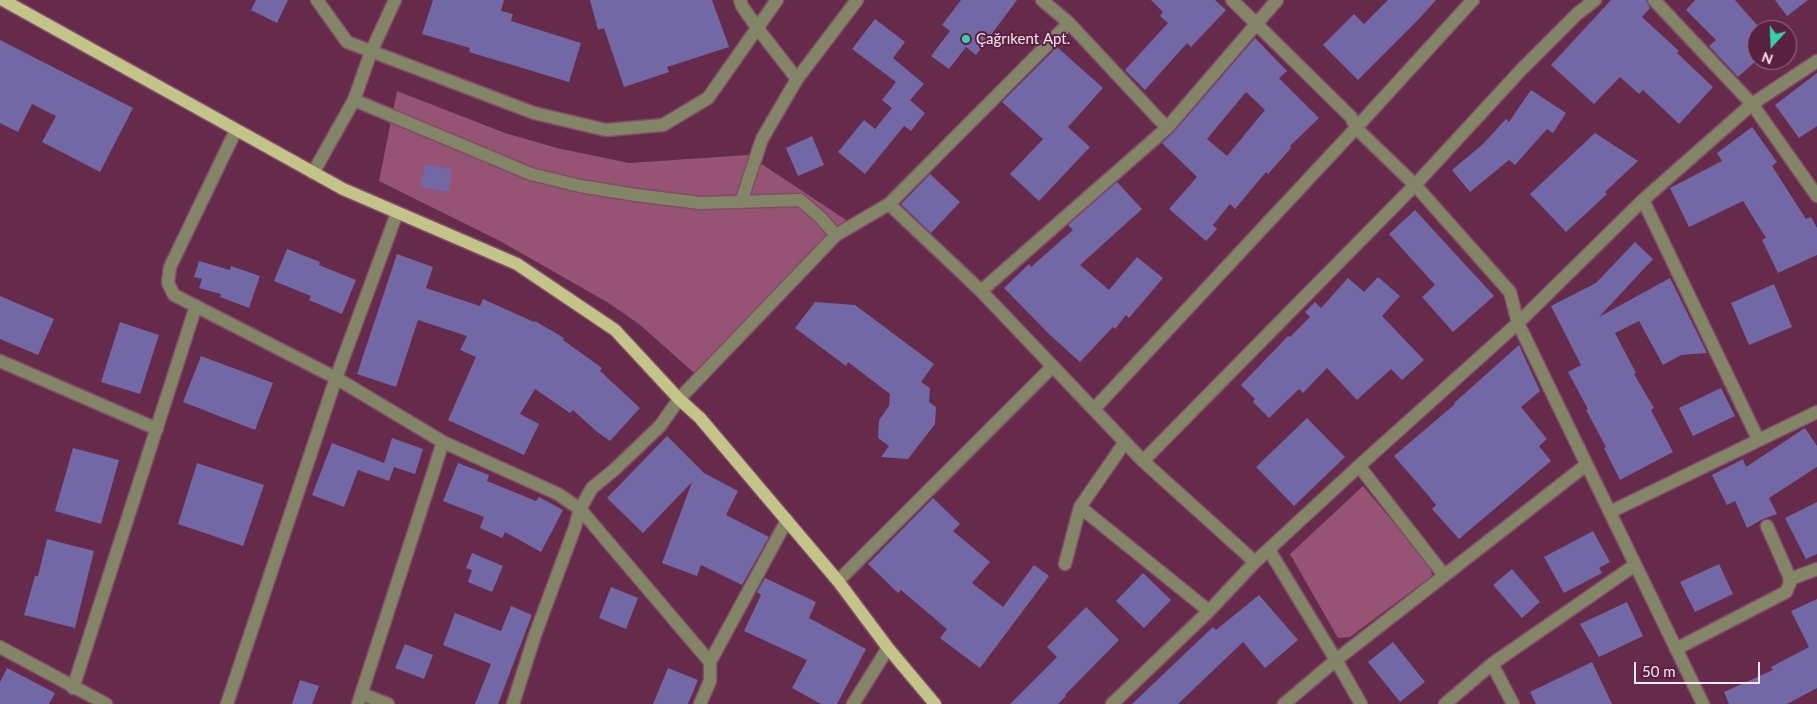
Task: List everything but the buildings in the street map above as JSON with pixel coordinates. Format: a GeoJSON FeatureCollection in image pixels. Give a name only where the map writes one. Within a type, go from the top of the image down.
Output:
{"type":"FeatureCollection","features":[{"type":"Feature","properties":{"kind":"main road"},"geometry":{"type":"LineString","coordinates":[[3,0],[343,189],[516,264],[615,330],[680,400],[700,418],[838,581],[888,648],[936,704]]}},
{"type":"Feature","properties":{"kind":"street"},"geometry":{"type":"LineString","coordinates":[[317,0],[347,42],[534,113],[606,130],[663,125],[708,98],[777,0]]}},
{"type":"Feature","properties":{"kind":"street"},"geometry":{"type":"LineString","coordinates":[[313,173],[354,100],[371,52],[395,0]]}},
{"type":"Feature","properties":{"kind":"street"},"geometry":{"type":"LineString","coordinates":[[740,0],[758,29],[797,79]]}},
{"type":"Feature","properties":{"kind":"street"},"geometry":{"type":"LineString","coordinates":[[741,202],[762,139],[797,79],[857,0]]}},
{"type":"Feature","properties":{"kind":"street"},"geometry":{"type":"LineString","coordinates":[[1042,0],[1069,23],[1168,128]]}},
{"type":"Feature","properties":{"kind":"street"},"geometry":{"type":"LineString","coordinates":[[1232,0],[1351,117],[1356,128],[1415,185],[1510,292],[1518,323],[1702,704]]}},
{"type":"Feature","properties":{"kind":"street"},"geometry":{"type":"LineString","coordinates":[[981,291],[1168,128],[1277,0]]}},
{"type":"Feature","properties":{"kind":"street"},"geometry":{"type":"LineString","coordinates":[[1094,409],[1473,0]]}},
{"type":"Feature","properties":{"kind":"street"},"geometry":{"type":"LineString","coordinates":[[1143,461],[1415,185],[1521,70],[1577,14],[1595,0]]}},
{"type":"Feature","properties":{"kind":"street"},"geometry":{"type":"LineString","coordinates":[[1654,0],[1752,104],[1817,196]]}},
{"type":"Feature","properties":{"kind":"street"},"geometry":{"type":"LineString","coordinates":[[513,704],[535,635],[580,509],[592,488],[614,470],[660,426],[680,400],[836,234],[890,204],[1069,23]]}},
{"type":"Feature","properties":{"kind":"street"},"geometry":{"type":"LineString","coordinates":[[1112,704],[1209,611],[1255,562],[1518,323],[1643,200],[1752,104],[1817,62]]}},
{"type":"Feature","properties":{"kind":"street"},"geometry":{"type":"LineString","coordinates":[[354,100],[539,176],[580,186],[636,196],[700,202],[800,200],[836,234]]}},
{"type":"Feature","properties":{"kind":"street"},"geometry":{"type":"LineString","coordinates":[[236,130],[170,267],[168,283],[174,295],[336,378],[443,442],[558,494],[580,509],[710,662]]}},
{"type":"Feature","properties":{"kind":"street"},"geometry":{"type":"LineString","coordinates":[[1643,200],[1758,440]]}},
{"type":"Feature","properties":{"kind":"street"},"geometry":{"type":"LineString","coordinates":[[890,204],[981,291],[1143,461],[1255,562]]}},
{"type":"Feature","properties":{"kind":"street"},"geometry":{"type":"LineString","coordinates":[[227,704],[336,378],[397,213]]}},
{"type":"Feature","properties":{"kind":"street"},"geometry":{"type":"LineString","coordinates":[[74,688],[196,306]]}},
{"type":"Feature","properties":{"kind":"street"},"geometry":{"type":"LineString","coordinates":[[0,360],[157,429]]}},
{"type":"Feature","properties":{"kind":"street"},"geometry":{"type":"LineString","coordinates":[[838,581],[1053,366]]}},
{"type":"Feature","properties":{"kind":"street"},"geometry":{"type":"LineString","coordinates":[[1610,512],[1817,412]]}},
{"type":"Feature","properties":{"kind":"street"},"geometry":{"type":"LineString","coordinates":[[388,704],[360,699],[443,442]]}},
{"type":"Feature","properties":{"kind":"street"},"geometry":{"type":"LineString","coordinates":[[1065,564],[1080,507],[1125,442]]}},
{"type":"Feature","properties":{"kind":"street"},"geometry":{"type":"LineString","coordinates":[[1284,704],[1336,660],[1586,465]]}},
{"type":"Feature","properties":{"kind":"street"},"geometry":{"type":"LineString","coordinates":[[1359,466],[1444,576]]}},
{"type":"Feature","properties":{"kind":"street"},"geometry":{"type":"LineString","coordinates":[[1080,507],[1209,611]]}},
{"type":"Feature","properties":{"kind":"street"},"geometry":{"type":"LineString","coordinates":[[700,704],[710,681],[710,662],[787,520]]}},
{"type":"Feature","properties":{"kind":"street"},"geometry":{"type":"LineString","coordinates":[[1676,649],[1786,592],[1790,580],[1767,526]]}},
{"type":"Feature","properties":{"kind":"street"},"geometry":{"type":"LineString","coordinates":[[1269,550],[1361,704]]}},
{"type":"Feature","properties":{"kind":"street"},"geometry":{"type":"LineString","coordinates":[[1445,704],[1492,664],[1635,565]]}},
{"type":"Feature","properties":{"kind":"street"},"geometry":{"type":"LineString","coordinates":[[1790,580],[1817,569]]}},
{"type":"Feature","properties":{"kind":"street"},"geometry":{"type":"LineString","coordinates":[[0,647],[106,704]]}},
{"type":"Feature","properties":{"kind":"street"},"geometry":{"type":"LineString","coordinates":[[853,704],[888,648]]}},
{"type":"Feature","properties":{"kind":"street"},"geometry":{"type":"LineString","coordinates":[[1492,664],[1513,704]]}},
{"type":"Feature","properties":{"kind":"shaded area"},"geometry":{"type":"Polygon","coordinates":[[[397,91],[505,133],[557,148],[629,163],[748,155],[846,220],[701,379],[639,324],[607,302],[500,241],[379,181],[397,91]]]}},
{"type":"Feature","properties":{"kind":"shaded area"},"geometry":{"type":"Polygon","coordinates":[[[1363,486],[1431,567],[1432,576],[1350,637],[1338,638],[1290,554],[1363,486]]]}},
{"type":"Feature","properties":{"kind":"place","name":"Çağrıkent Apt."},"geometry":{"type":"Point","coordinates":[966,39]}}]}
